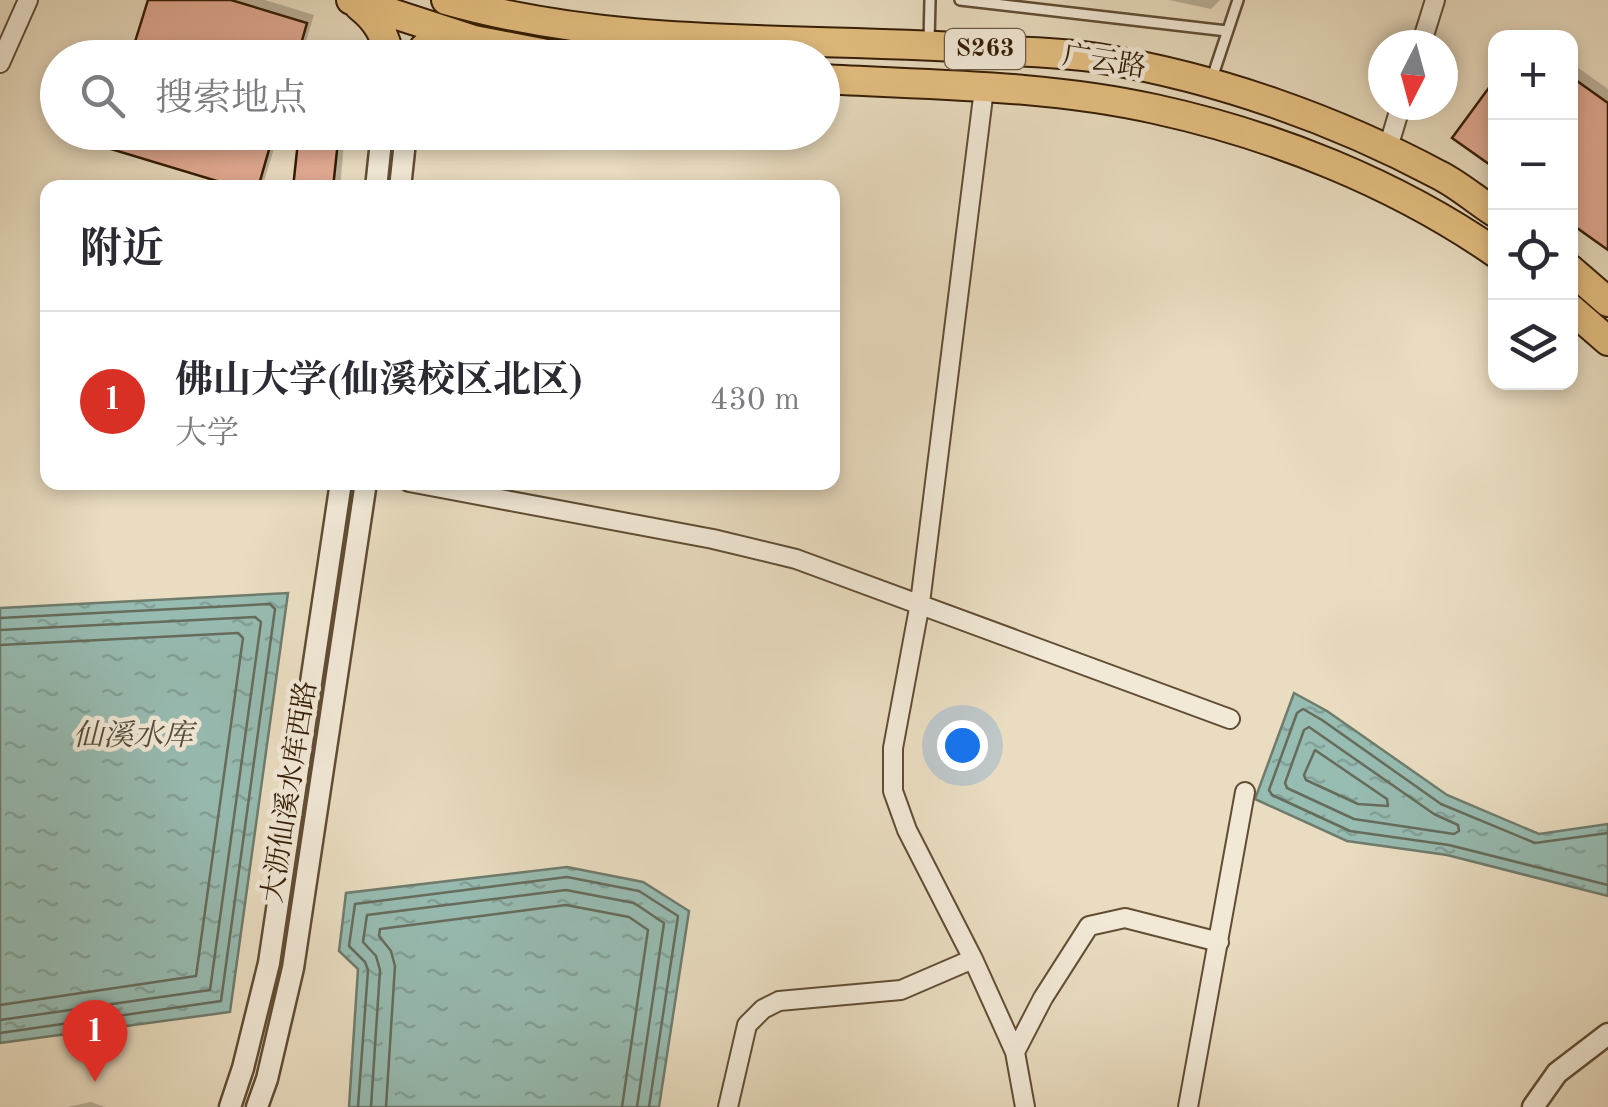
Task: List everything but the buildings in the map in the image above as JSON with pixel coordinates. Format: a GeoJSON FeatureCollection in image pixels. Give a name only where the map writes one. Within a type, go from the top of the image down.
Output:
{"type":"FeatureCollection","features":[{"type":"Feature","properties":{"kind":"main road"},"geometry":{"type":"LineString","coordinates":[[353,1],[408,10],[452,34],[481,40]]}},
{"type":"Feature","properties":{"kind":"main road"},"geometry":{"type":"LineString","coordinates":[[353,1],[372,16],[386,40]]}},
{"type":"Feature","properties":{"kind":"main road","name":"广云路"},"geometry":{"type":"LineString","coordinates":[[450,1],[536,22],[593,30],[761,40]]}},
{"type":"Feature","properties":{"kind":"main road"},"geometry":{"type":"LineString","coordinates":[[434,40],[452,34]]}},
{"type":"Feature","properties":{"kind":"main road","name":"广云路"},"geometry":{"type":"LineString","coordinates":[[840,42],[1101,58],[1210,84],[1326,122],[1442,176],[1490,210]]}},
{"type":"Feature","properties":{"kind":"main road","name":"广云路"},"geometry":{"type":"LineString","coordinates":[[840,79],[1046,92],[1155,109],[1284,146],[1384,189],[1488,246]]}},
{"type":"Feature","properties":{"kind":"main road"},"geometry":{"type":"LineString","coordinates":[[1578,276],[1608,302]]}},
{"type":"Feature","properties":{"kind":"main road"},"geometry":{"type":"LineString","coordinates":[[1578,315],[1608,341]]}},
{"type":"Feature","properties":{"kind":"street"},"geometry":{"type":"LineString","coordinates":[[0,62],[28,0]]}},
{"type":"Feature","properties":{"kind":"street"},"geometry":{"type":"LineString","coordinates":[[1426,30],[1436,0]]}},
{"type":"Feature","properties":{"kind":"street"},"geometry":{"type":"LineString","coordinates":[[397,40],[408,10]]}},
{"type":"Feature","properties":{"kind":"street"},"geometry":{"type":"LineString","coordinates":[[408,10],[412,40]]}},
{"type":"Feature","properties":{"kind":"street"},"geometry":{"type":"LineString","coordinates":[[984,88],[920,603],[893,748],[893,790],[906,830],[973,959],[1015,1052],[1025,1107]]}},
{"type":"Feature","properties":{"kind":"street"},"geometry":{"type":"LineString","coordinates":[[1387,150],[1397,120]]}},
{"type":"Feature","properties":{"kind":"street"},"geometry":{"type":"LineString","coordinates":[[377,180],[380,150]]}},
{"type":"Feature","properties":{"kind":"street"},"geometry":{"type":"LineString","coordinates":[[401,180],[404,150]]}},
{"type":"Feature","properties":{"kind":"street"},"geometry":{"type":"LineString","coordinates":[[230,1107],[244,1068],[269,964],[340,490]]}},
{"type":"Feature","properties":{"kind":"street","name":"大沥仙溪水库西路"},"geometry":{"type":"LineString","coordinates":[[257,1107],[292,968],[365,490]]}},
{"type":"Feature","properties":{"kind":"street"},"geometry":{"type":"LineString","coordinates":[[452,490],[712,539],[796,559],[1230,719]]}},
{"type":"Feature","properties":{"kind":"street"},"geometry":{"type":"LineString","coordinates":[[1188,1107],[1245,792]]}},
{"type":"Feature","properties":{"kind":"street"},"geometry":{"type":"LineString","coordinates":[[1015,1052],[1089,926],[1125,918],[1219,942]]}},
{"type":"Feature","properties":{"kind":"street"},"geometry":{"type":"LineString","coordinates":[[728,1107],[747,1025],[763,1008],[779,1001],[901,990],[973,959]]}},
{"type":"Feature","properties":{"kind":"street"},"geometry":{"type":"LineString","coordinates":[[1533,1107],[1557,1073],[1608,1034]]}},
{"type":"Feature","properties":{"kind":"lane"},"geometry":{"type":"LineString","coordinates":[[928,45],[930,0]]}},
{"type":"Feature","properties":{"kind":"lane"},"geometry":{"type":"LineString","coordinates":[[960,0],[1228,31]]}},
{"type":"Feature","properties":{"kind":"lane"},"geometry":{"type":"LineString","coordinates":[[1210,84],[1238,0]]}},
{"type":"Feature","properties":{"kind":"water","name":"仙溪水库"},"geometry":{"type":"Polygon","coordinates":[[[288,593],[230,1012],[0,1043],[0,608],[288,593]]]}},
{"type":"Feature","properties":{"kind":"water"},"geometry":{"type":"Polygon","coordinates":[[[1294,693],[1327,711],[1447,795],[1539,834],[1608,824],[1608,896],[1447,855],[1347,841],[1255,799],[1294,693]]]}},
{"type":"Feature","properties":{"kind":"water"},"geometry":{"type":"Polygon","coordinates":[[[567,867],[643,882],[689,911],[659,1107],[349,1107],[358,969],[339,951],[346,893],[567,867]]]}},
{"type":"Feature","properties":{"kind":"place","name":"佛山大学(仙溪校区北区)"},"geometry":{"type":"Point","coordinates":[95,1082]}}]}
